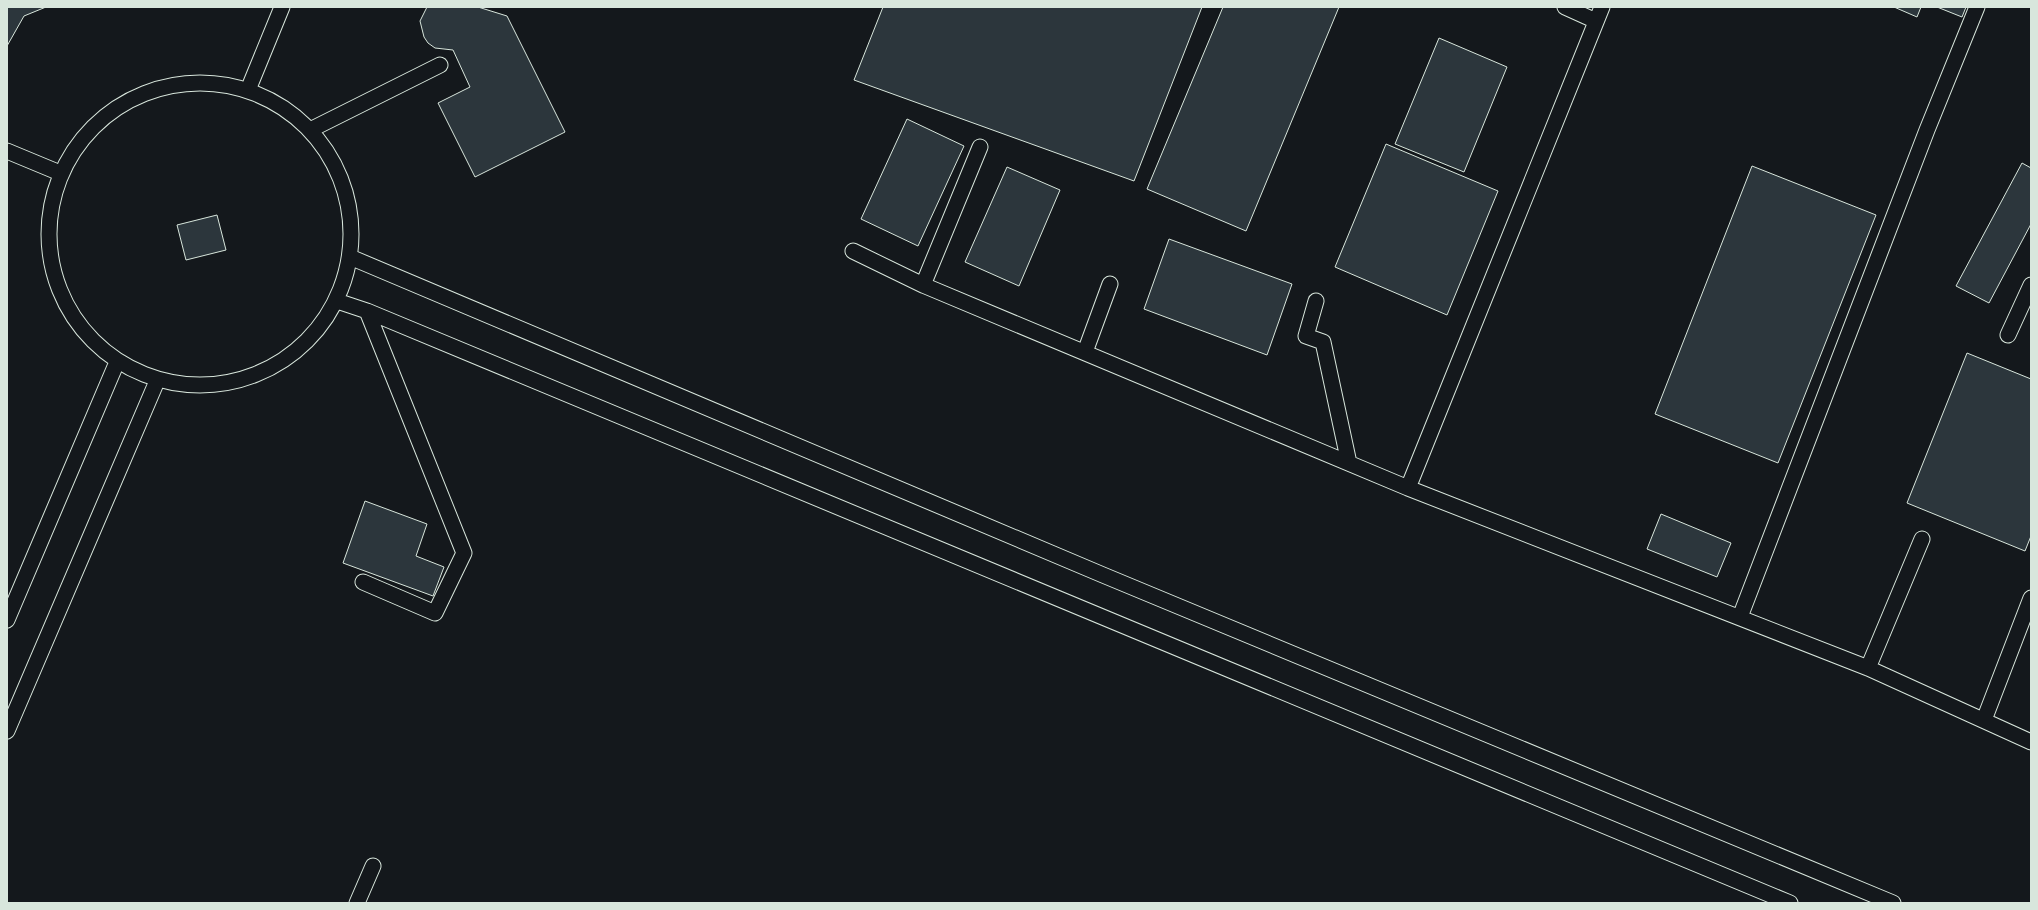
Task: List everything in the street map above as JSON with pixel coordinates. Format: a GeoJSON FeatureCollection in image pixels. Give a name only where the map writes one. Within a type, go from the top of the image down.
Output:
{"type":"FeatureCollection","features":[{"type":"Feature","properties":{"kind":"lane"},"geometry":{"type":"LineString","coordinates":[[248,90],[282,7]]}},
{"type":"Feature","properties":{"kind":"lane"},"geometry":{"type":"LineString","coordinates":[[1408,488],[1599,14],[1565,7]]}},
{"type":"Feature","properties":{"kind":"lane"},"geometry":{"type":"LineString","coordinates":[[1740,617],[1927,130],[1977,7]]}},
{"type":"Feature","properties":{"kind":"lane"},"geometry":{"type":"LineString","coordinates":[[310,130],[440,64]]}},
{"type":"Feature","properties":{"kind":"lane"},"geometry":{"type":"LineString","coordinates":[[204,82],[248,90],[271,100],[286,110],[310,130],[336,168],[350,212],[350,257],[336,301],[311,338],[277,366],[235,382],[191,386],[157,381],[117,362],[74,318],[53,272],[49,222],[60,173],[84,135],[118,106],[159,88],[204,82]]}},
{"type":"Feature","properties":{"kind":"lane"},"geometry":{"type":"LineString","coordinates":[[923,285],[980,147]]}},
{"type":"Feature","properties":{"kind":"lane"},"geometry":{"type":"LineString","coordinates":[[7,151],[60,173]]}},
{"type":"Feature","properties":{"kind":"lane"},"geometry":{"type":"LineString","coordinates":[[853,251],[923,285],[1408,488],[1868,668],[2031,742]]}},
{"type":"Feature","properties":{"kind":"lane"},"geometry":{"type":"LineString","coordinates":[[350,257],[1096,572],[1893,903]]}},
{"type":"Feature","properties":{"kind":"lane"},"geometry":{"type":"LineString","coordinates":[[1085,352],[1110,284]]}},
{"type":"Feature","properties":{"kind":"lane"},"geometry":{"type":"LineString","coordinates":[[2008,335],[2031,285]]}},
{"type":"Feature","properties":{"kind":"lane"},"geometry":{"type":"LineString","coordinates":[[336,301],[367,311],[1790,903]]}},
{"type":"Feature","properties":{"kind":"lane"},"geometry":{"type":"LineString","coordinates":[[1316,301],[1306,336],[1323,342],[1349,463]]}},
{"type":"Feature","properties":{"kind":"lane"},"geometry":{"type":"LineString","coordinates":[[363,582],[434,613],[464,553],[367,311]]}},
{"type":"Feature","properties":{"kind":"lane"},"geometry":{"type":"LineString","coordinates":[[7,620],[117,362]]}},
{"type":"Feature","properties":{"kind":"lane"},"geometry":{"type":"LineString","coordinates":[[7,731],[157,381]]}},
{"type":"Feature","properties":{"kind":"lane"},"geometry":{"type":"LineString","coordinates":[[1868,668],[1922,539]]}},
{"type":"Feature","properties":{"kind":"lane"},"geometry":{"type":"LineString","coordinates":[[1984,720],[2031,598]]}},
{"type":"Feature","properties":{"kind":"lane"},"geometry":{"type":"LineString","coordinates":[[357,903],[373,866]]}},
{"type":"Feature","properties":{"kind":"building"},"geometry":{"type":"Polygon","coordinates":[[[7,7],[46,7],[24,16],[7,46],[7,7]]]}},
{"type":"Feature","properties":{"kind":"building"},"geometry":{"type":"Polygon","coordinates":[[[427,7],[478,7],[507,16],[565,132],[475,177],[438,103],[470,87],[453,50],[435,48],[428,43],[424,37],[420,21],[427,7]]]}},
{"type":"Feature","properties":{"kind":"building"},"geometry":{"type":"Polygon","coordinates":[[[883,7],[1202,7],[1134,181],[854,80],[883,7]]]}},
{"type":"Feature","properties":{"kind":"building"},"geometry":{"type":"Polygon","coordinates":[[[1223,7],[1339,7],[1246,231],[1147,189],[1223,7]]]}},
{"type":"Feature","properties":{"kind":"building"},"geometry":{"type":"Polygon","coordinates":[[[1894,7],[1921,7],[1917,17],[1894,7]]]}},
{"type":"Feature","properties":{"kind":"building"},"geometry":{"type":"Polygon","coordinates":[[[1937,7],[1966,7],[1962,17],[1937,7]]]}},
{"type":"Feature","properties":{"kind":"building"},"geometry":{"type":"Polygon","coordinates":[[[1439,38],[1507,67],[1464,172],[1395,144],[1439,38]]]}},
{"type":"Feature","properties":{"kind":"building"},"geometry":{"type":"Polygon","coordinates":[[[907,119],[964,146],[918,246],[861,219],[907,119]]]}},
{"type":"Feature","properties":{"kind":"building"},"geometry":{"type":"Polygon","coordinates":[[[1386,144],[1498,191],[1447,315],[1335,267],[1386,144]]]}},
{"type":"Feature","properties":{"kind":"building"},"geometry":{"type":"Polygon","coordinates":[[[2022,163],[2031,168],[2031,224],[1989,303],[1956,286],[2022,163]]]}},
{"type":"Feature","properties":{"kind":"building"},"geometry":{"type":"Polygon","coordinates":[[[1752,166],[1876,215],[1778,463],[1655,414],[1752,166]]]}},
{"type":"Feature","properties":{"kind":"building"},"geometry":{"type":"Polygon","coordinates":[[[1007,167],[1060,190],[1019,286],[965,262],[1007,167]]]}},
{"type":"Feature","properties":{"kind":"building"},"geometry":{"type":"Polygon","coordinates":[[[217,215],[226,250],[186,260],[177,225],[217,215]]]}},
{"type":"Feature","properties":{"kind":"building"},"geometry":{"type":"Polygon","coordinates":[[[1169,239],[1292,284],[1267,355],[1144,309],[1169,239]]]}},
{"type":"Feature","properties":{"kind":"building"},"geometry":{"type":"Polygon","coordinates":[[[1967,353],[2031,379],[2031,536],[2025,551],[1907,503],[1967,353]]]}},
{"type":"Feature","properties":{"kind":"building"},"geometry":{"type":"Polygon","coordinates":[[[365,501],[427,524],[416,556],[444,567],[433,596],[343,563],[365,501]]]}},
{"type":"Feature","properties":{"kind":"building"},"geometry":{"type":"Polygon","coordinates":[[[1661,514],[1731,543],[1717,577],[1647,549],[1661,514]]]}}]}
